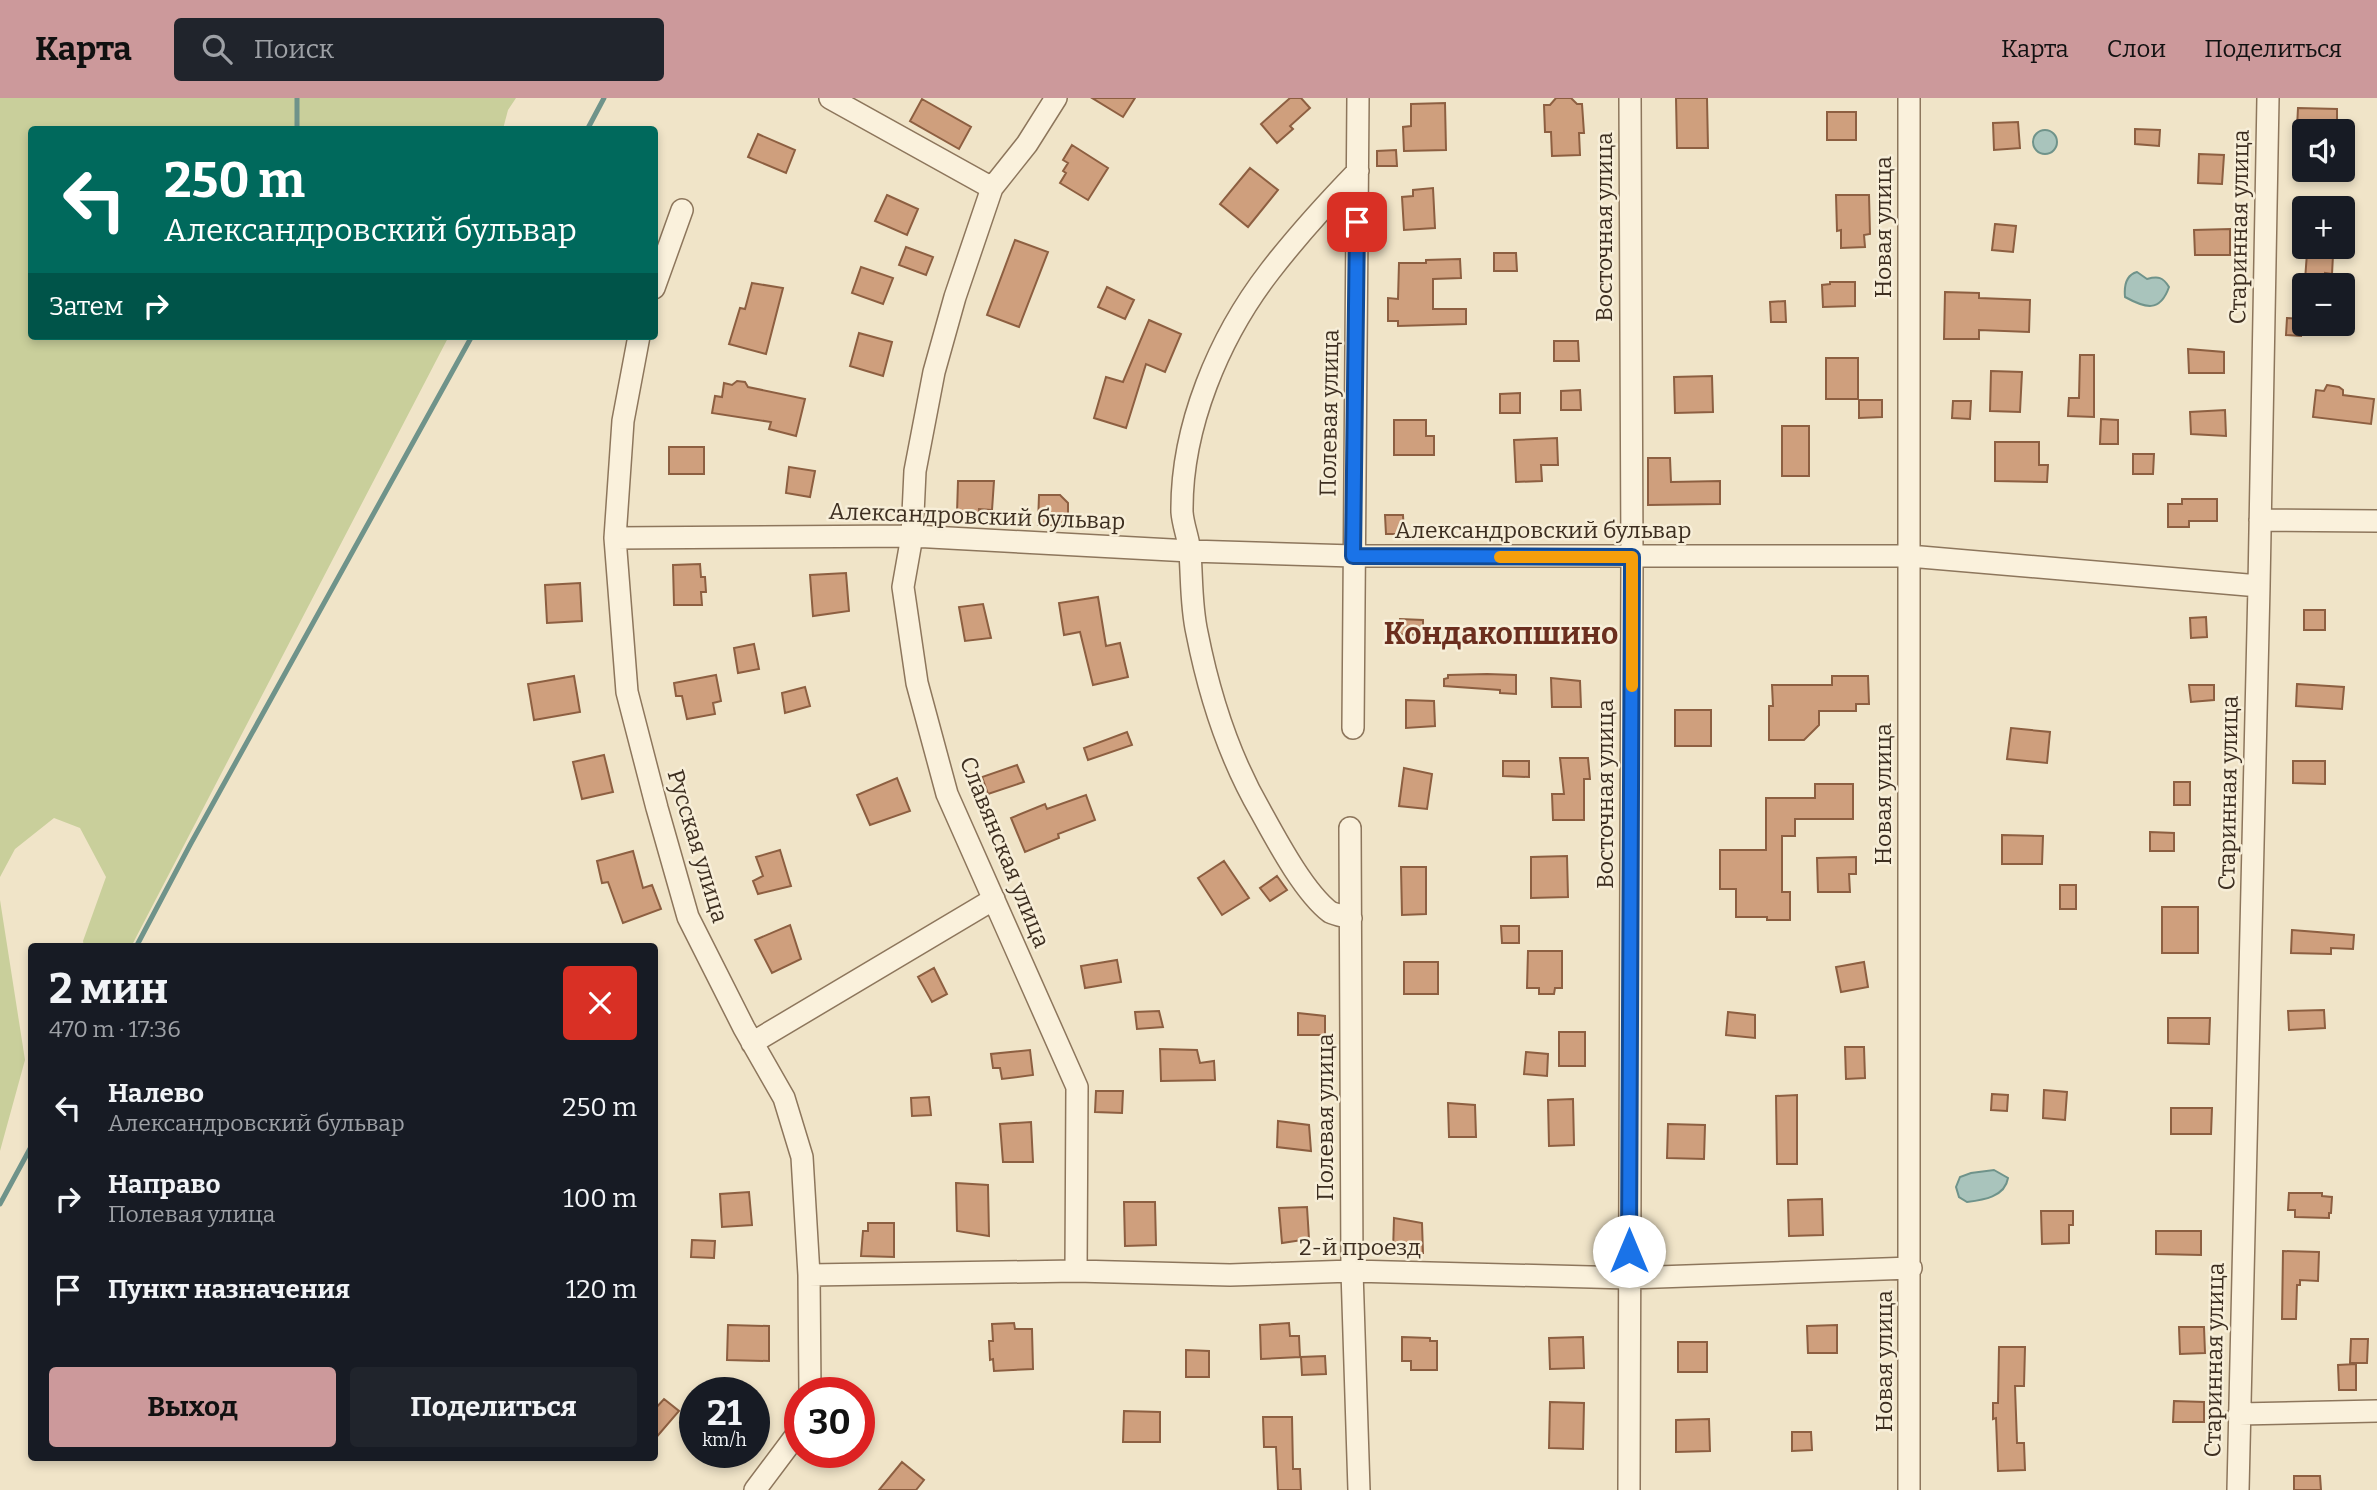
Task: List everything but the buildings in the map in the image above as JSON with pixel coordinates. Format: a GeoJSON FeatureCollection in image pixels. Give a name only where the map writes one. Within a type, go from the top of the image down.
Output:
{"type":"FeatureCollection","features":[{"type":"Feature","properties":{"kind":"street"},"geometry":{"type":"LineString","coordinates":[[830,98],[992,188]]}},
{"type":"Feature","properties":{"kind":"street","name":"Славянская улица"},"geometry":{"type":"LineString","coordinates":[[1056,98],[1027,144],[992,188],[955,297],[934,373],[915,471],[912,536],[904,587],[917,683],[947,794],[1077,1087],[1076,1271]]}},
{"type":"Feature","properties":{"kind":"street","name":"Полевая улица"},"geometry":{"type":"LineString","coordinates":[[1353,728],[1358,98]]}},
{"type":"Feature","properties":{"kind":"street","name":"Восточная улица"},"geometry":{"type":"LineString","coordinates":[[1629,1490],[1632,557],[1630,98]]}},
{"type":"Feature","properties":{"kind":"street","name":"Новая улица"},"geometry":{"type":"LineString","coordinates":[[1909,98],[1909,1490]]}},
{"type":"Feature","properties":{"kind":"street","name":"Старинная улица"},"geometry":{"type":"LineString","coordinates":[[2238,1490],[2268,98]]}},
{"type":"Feature","properties":{"kind":"street"},"geometry":{"type":"LineString","coordinates":[[1351,918],[1332,913],[1313,893],[1290,863],[1246,787],[1227,741],[1196,631],[1190,580],[1190,551],[1182,513],[1187,456],[1197,415],[1216,360],[1245,307],[1269,271],[1358,171]]}},
{"type":"Feature","properties":{"kind":"street"},"geometry":{"type":"LineString","coordinates":[[658,277],[682,210]]}},
{"type":"Feature","properties":{"kind":"street","name":"Русская улица"},"geometry":{"type":"LineString","coordinates":[[638,340],[623,421],[615,538],[628,692],[688,918],[752,1043],[784,1098],[802,1157],[809,1275],[810,1377]]}},
{"type":"Feature","properties":{"kind":"street"},"geometry":{"type":"LineString","coordinates":[[2260,520],[2377,521]]}},
{"type":"Feature","properties":{"kind":"street","name":"Александровский бульвар"},"geometry":{"type":"LineString","coordinates":[[615,538],[912,536],[1190,551],[1353,556],[1909,556],[2259,586]]}},
{"type":"Feature","properties":{"kind":"street","name":"Полевая улица"},"geometry":{"type":"LineString","coordinates":[[1350,828],[1352,1272],[1359,1490]]}},
{"type":"Feature","properties":{"kind":"street"},"geometry":{"type":"LineString","coordinates":[[752,1043],[994,899]]}},
{"type":"Feature","properties":{"kind":"street","name":"2-й проезд"},"geometry":{"type":"LineString","coordinates":[[809,1275],[1076,1271],[1230,1275],[1352,1272],[1629,1278],[1911,1268]]}},
{"type":"Feature","properties":{"kind":"street"},"geometry":{"type":"LineString","coordinates":[[2239,1414],[2377,1411]]}},
{"type":"Feature","properties":{"kind":"street"},"geometry":{"type":"LineString","coordinates":[[755,1490],[784,1451]]}},
{"type":"Feature","properties":{"kind":"green space"},"geometry":{"type":"Polygon","coordinates":[[[0,98],[516,98],[508,110],[504,126],[28,126],[28,340],[447,340],[133,943],[83,943],[106,877],[80,828],[54,818],[15,849],[0,877],[0,98]]]}},
{"type":"Feature","properties":{"kind":"green space"},"geometry":{"type":"Polygon","coordinates":[[[0,900],[25,1060],[0,1151],[0,900]]]}},
{"type":"Feature","properties":{"kind":"water"},"geometry":{"type":"Polygon","coordinates":[[[2045,130],[2054,133],[2057,142],[2054,151],[2045,154],[2036,151],[2033,142],[2036,133],[2045,130]]]}},
{"type":"Feature","properties":{"kind":"water"},"geometry":{"type":"Polygon","coordinates":[[[2137,272],[2147,279],[2160,278],[2165,281],[2169,287],[2161,301],[2145,306],[2125,297],[2126,282],[2137,272]]]}},
{"type":"Feature","properties":{"kind":"water"},"geometry":{"type":"Polygon","coordinates":[[[1994,1170],[2008,1178],[1998,1193],[1986,1199],[1967,1202],[1959,1197],[1956,1187],[1960,1177],[1994,1170]]]}},
{"type":"Feature","properties":{"kind":"waterway"},"geometry":{"type":"LineString","coordinates":[[297,98],[297,126]]}},
{"type":"Feature","properties":{"kind":"waterway"},"geometry":{"type":"LineString","coordinates":[[589,126],[604,98]]}},
{"type":"Feature","properties":{"kind":"waterway"},"geometry":{"type":"LineString","coordinates":[[138,943],[470,340]]}},
{"type":"Feature","properties":{"kind":"waterway"},"geometry":{"type":"LineString","coordinates":[[0,1204],[28,1152]]}},
{"type":"Feature","properties":{"kind":"slow traffic"},"geometry":{"type":"LineString","coordinates":[[1500,557],[1632,557],[1632,686]]}},
{"type":"Feature","properties":{"kind":"district","name":"Кондакопшино"},"geometry":{"type":"Point","coordinates":[1501,634]}},
{"type":"Feature","properties":{"kind":"route"},"geometry":{"type":"LineString","coordinates":[[1357,222],[1353,556],[1632,557],[1629,1251]]}}]}
